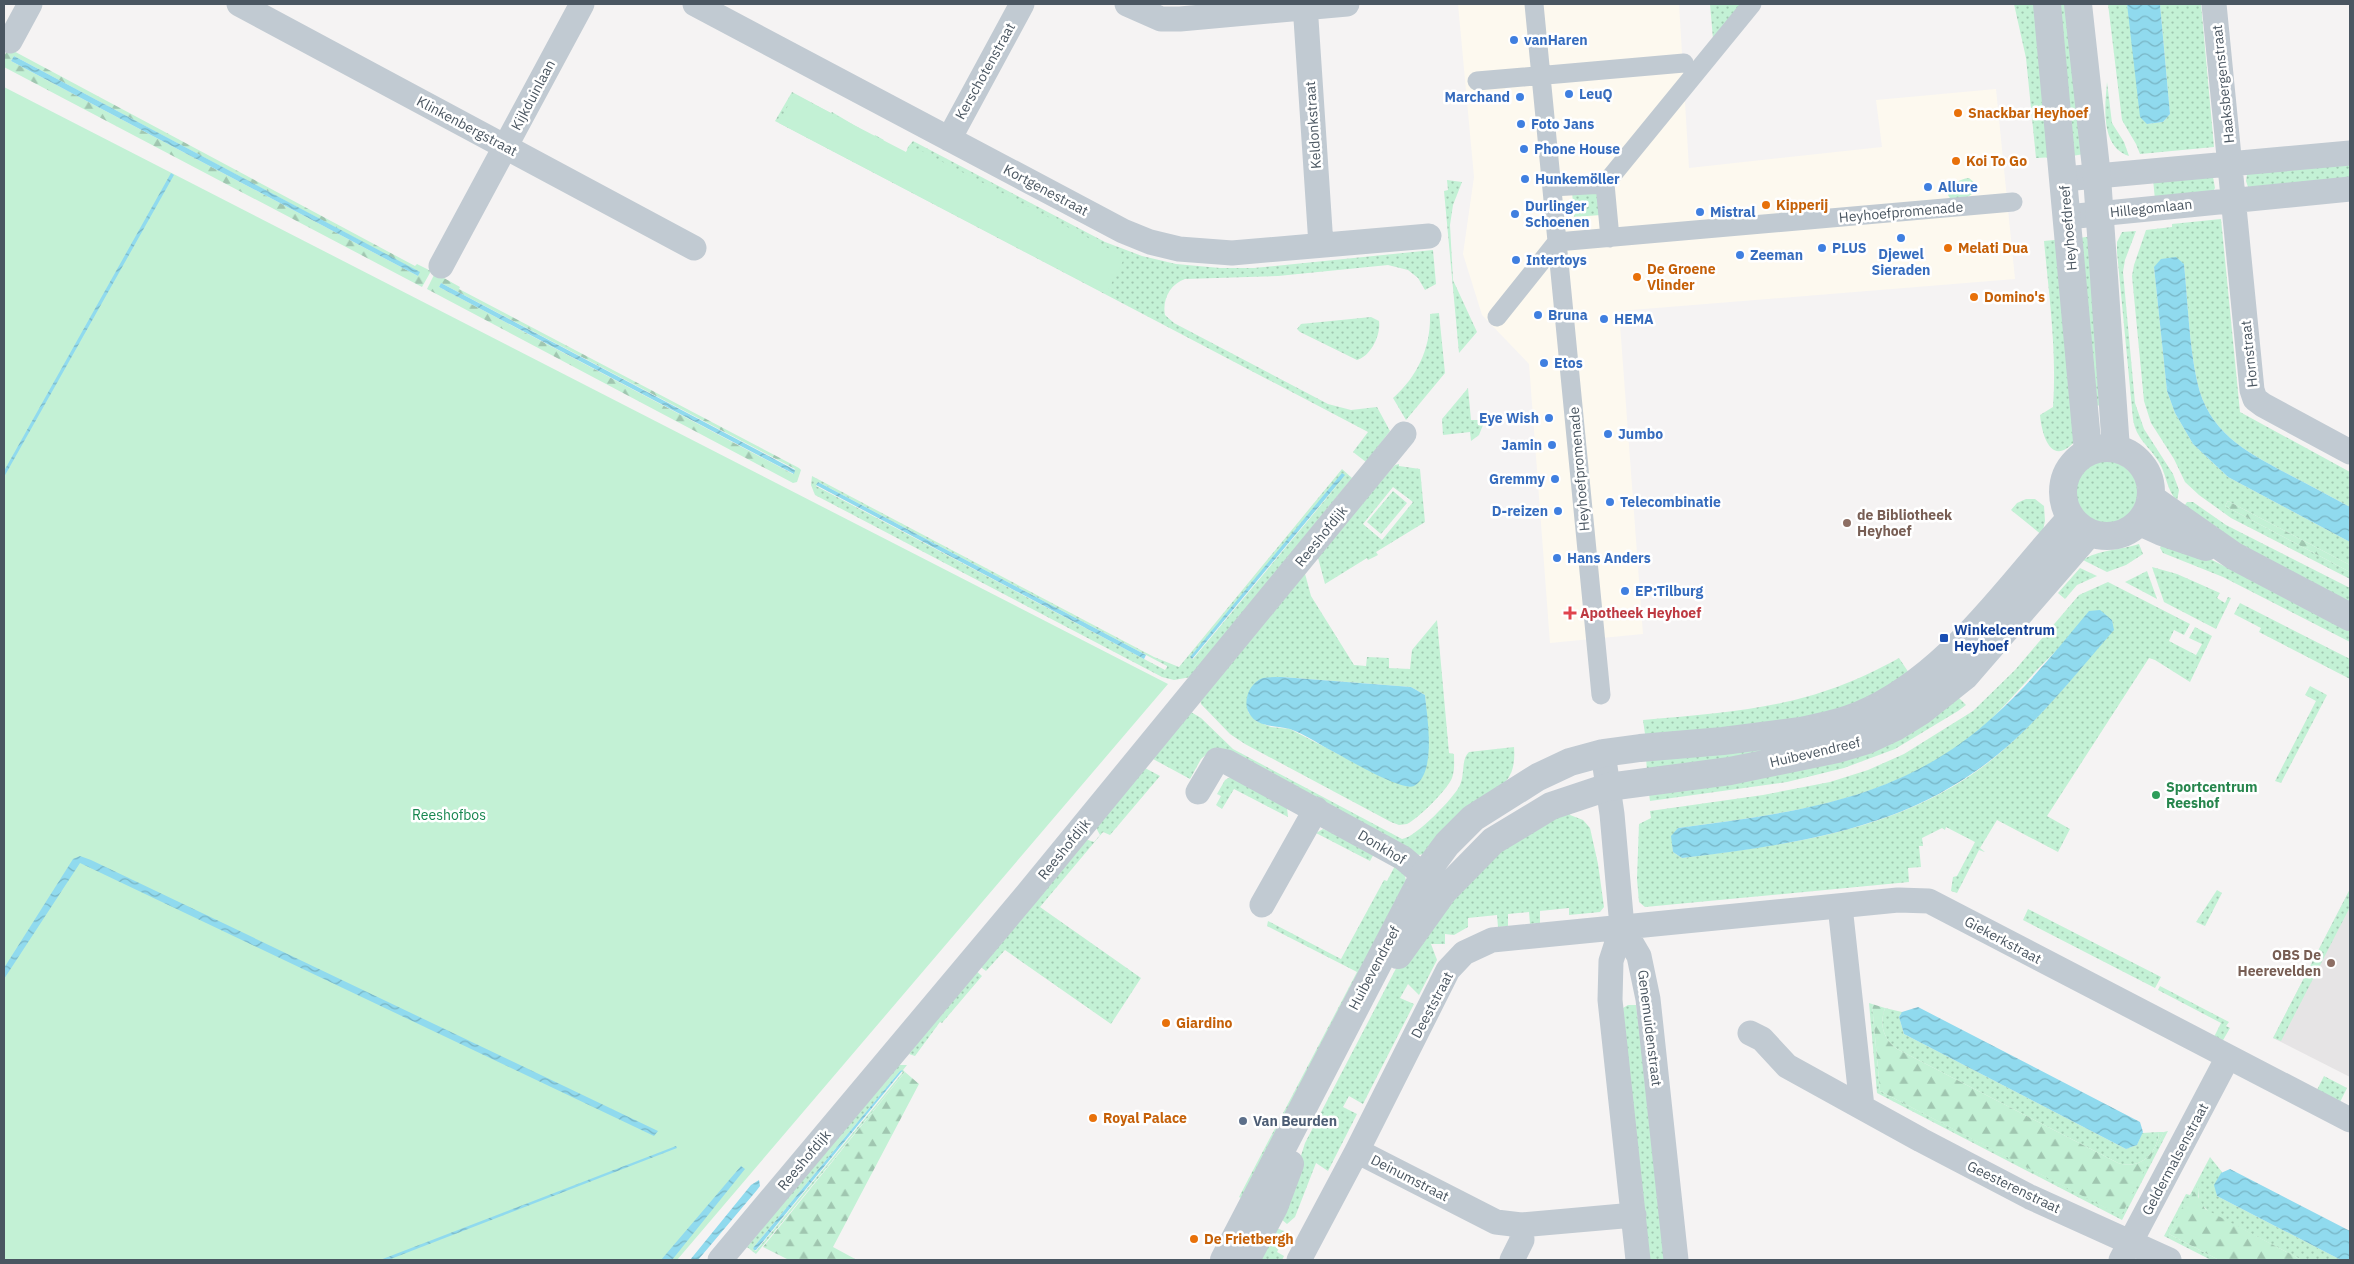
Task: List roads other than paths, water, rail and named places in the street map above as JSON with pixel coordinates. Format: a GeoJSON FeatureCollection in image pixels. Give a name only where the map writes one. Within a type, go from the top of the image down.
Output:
{"type":"FeatureCollection","features":[{"type":"Feature","properties":{"kind":"street"},"geometry":{"type":"LineString","coordinates":[[10,41],[30,4]]}},
{"type":"Feature","properties":{"kind":"street","name":"Klinkenbergstraat"},"geometry":{"type":"LineString","coordinates":[[239,4],[694,248]]}},
{"type":"Feature","properties":{"kind":"street","name":"Kijkduinlaan"},"geometry":{"type":"LineString","coordinates":[[441,266],[582,4]]}},
{"type":"Feature","properties":{"kind":"street","name":"Kortgenestraat"},"geometry":{"type":"LineString","coordinates":[[695,4],[1122,231],[1150,242],[1179,249],[1232,253],[1428,236]]}},
{"type":"Feature","properties":{"kind":"street","name":"Kerschotenstraat"},"geometry":{"type":"LineString","coordinates":[[949,139],[1022,4]]}},
{"type":"Feature","properties":{"kind":"street"},"geometry":{"type":"LineString","coordinates":[[1127,4],[1161,19],[1180,19],[1305,6],[1347,4]]}},
{"type":"Feature","properties":{"kind":"street","name":"Heyhoefpromenade"},"geometry":{"type":"LineString","coordinates":[[1534,4],[1600,695]]}},
{"type":"Feature","properties":{"kind":"street"},"geometry":{"type":"LineString","coordinates":[[1610,238],[1605,184],[1752,4]]}},
{"type":"Feature","properties":{"kind":"street","name":"Heyhoefdreef"},"geometry":{"type":"LineString","coordinates":[[2046,4],[2064,179],[2088,452]]}},
{"type":"Feature","properties":{"kind":"street"},"geometry":{"type":"LineString","coordinates":[[2078,4],[2097,177],[2116,449]]}},
{"type":"Feature","properties":{"kind":"street","name":"Haaksbergenstraat"},"geometry":{"type":"LineString","coordinates":[[2214,4],[2231,165]]}},
{"type":"Feature","properties":{"kind":"street","name":"Keldonkstraat"},"geometry":{"type":"LineString","coordinates":[[1305,6],[1321,245]]}},
{"type":"Feature","properties":{"kind":"street"},"geometry":{"type":"LineString","coordinates":[[1477,81],[1684,63]]}},
{"type":"Feature","properties":{"kind":"street"},"geometry":{"type":"LineString","coordinates":[[2064,179],[2350,153]]}},
{"type":"Feature","properties":{"kind":"street"},"geometry":{"type":"LineString","coordinates":[[2231,165],[2234,200]]}},
{"type":"Feature","properties":{"kind":"street"},"geometry":{"type":"LineString","coordinates":[[1552,187],[1605,184]]}},
{"type":"Feature","properties":{"kind":"street","name":"Hillegomlaan"},"geometry":{"type":"LineString","coordinates":[[2067,217],[2350,189]]}},
{"type":"Feature","properties":{"kind":"street","name":"Hornstraat"},"geometry":{"type":"LineString","coordinates":[[2234,200],[2252,390],[2256,399],[2350,452]]}},
{"type":"Feature","properties":{"kind":"street","name":"Heyhoefpromenade"},"geometry":{"type":"LineString","coordinates":[[1558,242],[2013,202]]}},
{"type":"Feature","properties":{"kind":"street"},"geometry":{"type":"LineString","coordinates":[[1497,318],[1558,242]]}},
{"type":"Feature","properties":{"kind":"street","name":"Reeshofdijk"},"geometry":{"type":"LineString","coordinates":[[720,1260],[1039,879],[1404,434]]}},
{"type":"Feature","properties":{"kind":"street"},"geometry":{"type":"LineString","coordinates":[[2104,448],[2116,449],[2133,457],[2144,468],[2150,483],[2145,510],[2130,530],[2117,535],[2080,526],[2064,502],[2064,480],[2075,461],[2088,452],[2104,448]]}},
{"type":"Feature","properties":{"kind":"street"},"geometry":{"type":"LineString","coordinates":[[2145,510],[2350,617]]}},
{"type":"Feature","properties":{"kind":"street","name":"Huibevendreef"},"geometry":{"type":"LineString","coordinates":[[1246,1260],[1274,1207],[1304,1131],[1371,1002],[1404,944],[1434,883],[1447,844],[1473,818],[1538,777],[1570,762],[1603,753],[1801,731],[1861,715],[1915,683],[1942,660],[2080,526]]}},
{"type":"Feature","properties":{"kind":"street","name":"Huibevendreef"},"geometry":{"type":"LineString","coordinates":[[1224,1260],[1434,883],[1520,823],[1550,806],[1608,786],[1730,771],[1807,756],[1867,740],[1895,727],[1936,701],[1965,676],[2080,526]]}},
{"type":"Feature","properties":{"kind":"street"},"geometry":{"type":"LineString","coordinates":[[1603,753],[1622,927],[1611,960],[1610,1000],[1638,1260]]}},
{"type":"Feature","properties":{"kind":"street","name":"Donkhof"},"geometry":{"type":"LineString","coordinates":[[1198,792],[1217,760],[1227,762],[1404,858],[1434,883]]}},
{"type":"Feature","properties":{"kind":"street"},"geometry":{"type":"LineString","coordinates":[[1262,905],[1316,809]]}},
{"type":"Feature","properties":{"kind":"street","name":"Giekerkstraat"},"geometry":{"type":"LineString","coordinates":[[1622,927],[1898,900],[1930,901],[2350,1120]]}},
{"type":"Feature","properties":{"kind":"street"},"geometry":{"type":"LineString","coordinates":[[1840,906],[1862,1108]]}},
{"type":"Feature","properties":{"kind":"street","name":"Genemuidenstraat"},"geometry":{"type":"LineString","coordinates":[[1622,927],[1639,956],[1648,999],[1676,1260]]}},
{"type":"Feature","properties":{"kind":"street","name":"Deeststraat"},"geometry":{"type":"LineString","coordinates":[[1358,1151],[1448,970],[1464,953],[1492,940],[1622,927]]}},
{"type":"Feature","properties":{"kind":"street"},"geometry":{"type":"LineString","coordinates":[[1610,1000],[1648,999]]}},
{"type":"Feature","properties":{"kind":"street","name":"Geesterenstraat"},"geometry":{"type":"LineString","coordinates":[[1750,1033],[1762,1039],[1787,1066],[1862,1108],[2030,1197],[2126,1251],[2169,1260]]}},
{"type":"Feature","properties":{"kind":"street","name":"Geldermalsenstraat"},"geometry":{"type":"LineString","coordinates":[[2126,1251],[2228,1057]]}},
{"type":"Feature","properties":{"kind":"street","name":"Deinumstraat"},"geometry":{"type":"LineString","coordinates":[[1299,1260],[1358,1151],[1496,1222],[1521,1226],[1634,1215]]}},
{"type":"Feature","properties":{"kind":"street"},"geometry":{"type":"LineString","coordinates":[[1512,1260],[1522,1240],[1521,1226]]}},
{"type":"Feature","properties":{"kind":"water"},"geometry":{"type":"Polygon","coordinates":[[[2127,4],[2160,4],[2170,114],[2163,122],[2147,124],[2140,117],[2127,4]]]}},
{"type":"Feature","properties":{"kind":"water"},"geometry":{"type":"Polygon","coordinates":[[[14,56],[420,272],[418,276],[11,61],[14,56]]]}},
{"type":"Feature","properties":{"kind":"water"},"geometry":{"type":"Polygon","coordinates":[[[171,173],[174,175],[4,477],[4,471],[171,173]]]}},
{"type":"Feature","properties":{"kind":"water"},"geometry":{"type":"Polygon","coordinates":[[[2176,257],[2184,264],[2194,367],[2202,399],[2210,414],[2230,438],[2256,457],[2350,507],[2350,542],[2228,477],[2193,444],[2175,413],[2167,391],[2154,267],[2161,259],[2176,257]]]}},
{"type":"Feature","properties":{"kind":"water"},"geometry":{"type":"Polygon","coordinates":[[[441,283],[795,470],[794,474],[439,287],[441,283]]]}},
{"type":"Feature","properties":{"kind":"water"},"geometry":{"type":"Polygon","coordinates":[[[1342,473],[1345,475],[1192,659],[1190,657],[1342,473]]]}},
{"type":"Feature","properties":{"kind":"water"},"geometry":{"type":"Polygon","coordinates":[[[818,482],[1146,655],[1144,659],[816,485],[818,482]]]}},
{"type":"Feature","properties":{"kind":"water"},"geometry":{"type":"Polygon","coordinates":[[[2100,610],[2112,620],[2114,630],[2063,689],[2009,745],[1973,773],[1935,796],[1895,814],[1813,838],[1682,858],[1673,852],[1671,836],[1678,828],[1764,816],[1805,808],[1845,798],[1884,785],[1922,768],[1958,745],[1993,717],[2031,679],[2089,611],[2100,610]]]}},
{"type":"Feature","properties":{"kind":"water"},"geometry":{"type":"Polygon","coordinates":[[[1282,677],[1411,687],[1425,695],[1429,744],[1426,769],[1421,779],[1414,786],[1408,787],[1387,780],[1296,731],[1262,724],[1252,718],[1246,703],[1248,692],[1254,683],[1263,678],[1282,677]]]}},
{"type":"Feature","properties":{"kind":"water"},"geometry":{"type":"Polygon","coordinates":[[[80,856],[658,1131],[654,1136],[80,863],[4,979],[4,968],[73,859],[80,856]]]}},
{"type":"Feature","properties":{"kind":"water"},"geometry":{"type":"Polygon","coordinates":[[[1918,1007],[2140,1122],[2143,1132],[2137,1145],[2126,1149],[1904,1034],[1899,1017],[1902,1012],[1918,1007]]]}},
{"type":"Feature","properties":{"kind":"water"},"geometry":{"type":"Polygon","coordinates":[[[903,1070],[756,1250],[754,1250],[753,1248],[900,1071],[903,1070]]]}},
{"type":"Feature","properties":{"kind":"water"},"geometry":{"type":"Polygon","coordinates":[[[676,1146],[677,1148],[388,1260],[380,1260],[676,1146]]]}},
{"type":"Feature","properties":{"kind":"water"},"geometry":{"type":"Polygon","coordinates":[[[741,1166],[745,1169],[672,1260],[661,1260],[741,1166]]]}},
{"type":"Feature","properties":{"kind":"water"},"geometry":{"type":"Polygon","coordinates":[[[2230,1169],[2350,1231],[2350,1260],[2341,1260],[2217,1196],[2214,1185],[2221,1173],[2230,1169]]]}},
{"type":"Feature","properties":{"kind":"water"},"geometry":{"type":"Polygon","coordinates":[[[759,1180],[760,1186],[757,1190],[698,1260],[690,1260],[751,1185],[759,1180]]]}},
{"type":"Feature","properties":{"kind":"place","name":"vanHaren"},"geometry":{"type":"Point","coordinates":[1514,40]}},
{"type":"Feature","properties":{"kind":"place","name":"LeuQ"},"geometry":{"type":"Point","coordinates":[1569,94]}},
{"type":"Feature","properties":{"kind":"place","name":"Marchand"},"geometry":{"type":"Point","coordinates":[1520,97]}},
{"type":"Feature","properties":{"kind":"place","name":"Snackbar Heyhoef"},"geometry":{"type":"Point","coordinates":[1958,113]}},
{"type":"Feature","properties":{"kind":"place","name":"Foto Jans"},"geometry":{"type":"Point","coordinates":[1521,124]}},
{"type":"Feature","properties":{"kind":"place","name":"Phone House"},"geometry":{"type":"Point","coordinates":[1524,149]}},
{"type":"Feature","properties":{"kind":"place","name":"Koi To Go"},"geometry":{"type":"Point","coordinates":[1956,161]}},
{"type":"Feature","properties":{"kind":"place","name":"Hunkemöller"},"geometry":{"type":"Point","coordinates":[1525,179]}},
{"type":"Feature","properties":{"kind":"place","name":"Allure"},"geometry":{"type":"Point","coordinates":[1928,187]}},
{"type":"Feature","properties":{"kind":"place","name":"Kipperij"},"geometry":{"type":"Point","coordinates":[1766,205]}},
{"type":"Feature","properties":{"kind":"place","name":"Mistral"},"geometry":{"type":"Point","coordinates":[1700,212]}},
{"type":"Feature","properties":{"kind":"place","name":"Durlinger Schoenen"},"geometry":{"type":"Point","coordinates":[1515,214]}},
{"type":"Feature","properties":{"kind":"place","name":"Djewel Sieraden"},"geometry":{"type":"Point","coordinates":[1901,238]}},
{"type":"Feature","properties":{"kind":"place","name":"PLUS"},"geometry":{"type":"Point","coordinates":[1822,248]}},
{"type":"Feature","properties":{"kind":"place","name":"Melati Dua"},"geometry":{"type":"Point","coordinates":[1948,248]}},
{"type":"Feature","properties":{"kind":"place","name":"Zeeman"},"geometry":{"type":"Point","coordinates":[1740,255]}},
{"type":"Feature","properties":{"kind":"place","name":"Intertoys"},"geometry":{"type":"Point","coordinates":[1516,260]}},
{"type":"Feature","properties":{"kind":"place","name":"De Groene Vlinder"},"geometry":{"type":"Point","coordinates":[1637,277]}},
{"type":"Feature","properties":{"kind":"place","name":"Domino's"},"geometry":{"type":"Point","coordinates":[1974,297]}},
{"type":"Feature","properties":{"kind":"place","name":"Bruna"},"geometry":{"type":"Point","coordinates":[1538,315]}},
{"type":"Feature","properties":{"kind":"place","name":"HEMA"},"geometry":{"type":"Point","coordinates":[1604,319]}},
{"type":"Feature","properties":{"kind":"place","name":"Etos"},"geometry":{"type":"Point","coordinates":[1544,363]}},
{"type":"Feature","properties":{"kind":"place","name":"Eye Wish"},"geometry":{"type":"Point","coordinates":[1549,418]}},
{"type":"Feature","properties":{"kind":"place","name":"Jumbo"},"geometry":{"type":"Point","coordinates":[1608,434]}},
{"type":"Feature","properties":{"kind":"place","name":"Jamin"},"geometry":{"type":"Point","coordinates":[1552,445]}},
{"type":"Feature","properties":{"kind":"place","name":"Gremmy"},"geometry":{"type":"Point","coordinates":[1555,479]}},
{"type":"Feature","properties":{"kind":"place","name":"Telecombinatie"},"geometry":{"type":"Point","coordinates":[1610,502]}},
{"type":"Feature","properties":{"kind":"place","name":"D-reizen"},"geometry":{"type":"Point","coordinates":[1558,511]}},
{"type":"Feature","properties":{"kind":"place","name":"de Bibliotheek Heyhoef"},"geometry":{"type":"Point","coordinates":[1847,523]}},
{"type":"Feature","properties":{"kind":"place","name":"Hans Anders"},"geometry":{"type":"Point","coordinates":[1557,558]}},
{"type":"Feature","properties":{"kind":"place","name":"EP:Tilburg"},"geometry":{"type":"Point","coordinates":[1625,591]}},
{"type":"Feature","properties":{"kind":"place","name":"Apotheek Heyhoef"},"geometry":{"type":"Point","coordinates":[1570,613]}},
{"type":"Feature","properties":{"kind":"place","name":"Winkelcentrum Heyhoef"},"geometry":{"type":"Point","coordinates":[1944,638]}},
{"type":"Feature","properties":{"kind":"place","name":"Sportcentrum Reeshof"},"geometry":{"type":"Point","coordinates":[2156,795]}},
{"type":"Feature","properties":{"kind":"place","name":"OBS De Heerevelden"},"geometry":{"type":"Point","coordinates":[2331,963]}},
{"type":"Feature","properties":{"kind":"place","name":"Giardino"},"geometry":{"type":"Point","coordinates":[1166,1023]}},
{"type":"Feature","properties":{"kind":"place","name":"Royal Palace"},"geometry":{"type":"Point","coordinates":[1093,1118]}},
{"type":"Feature","properties":{"kind":"place","name":"Van Beurden"},"geometry":{"type":"Point","coordinates":[1243,1121]}},
{"type":"Feature","properties":{"kind":"place","name":"De Frietbergh"},"geometry":{"type":"Point","coordinates":[1194,1239]}},
{"type":"Feature","properties":{"kind":"park label","name":"Reeshofbos"},"geometry":{"type":"Point","coordinates":[449,815]}}]}
